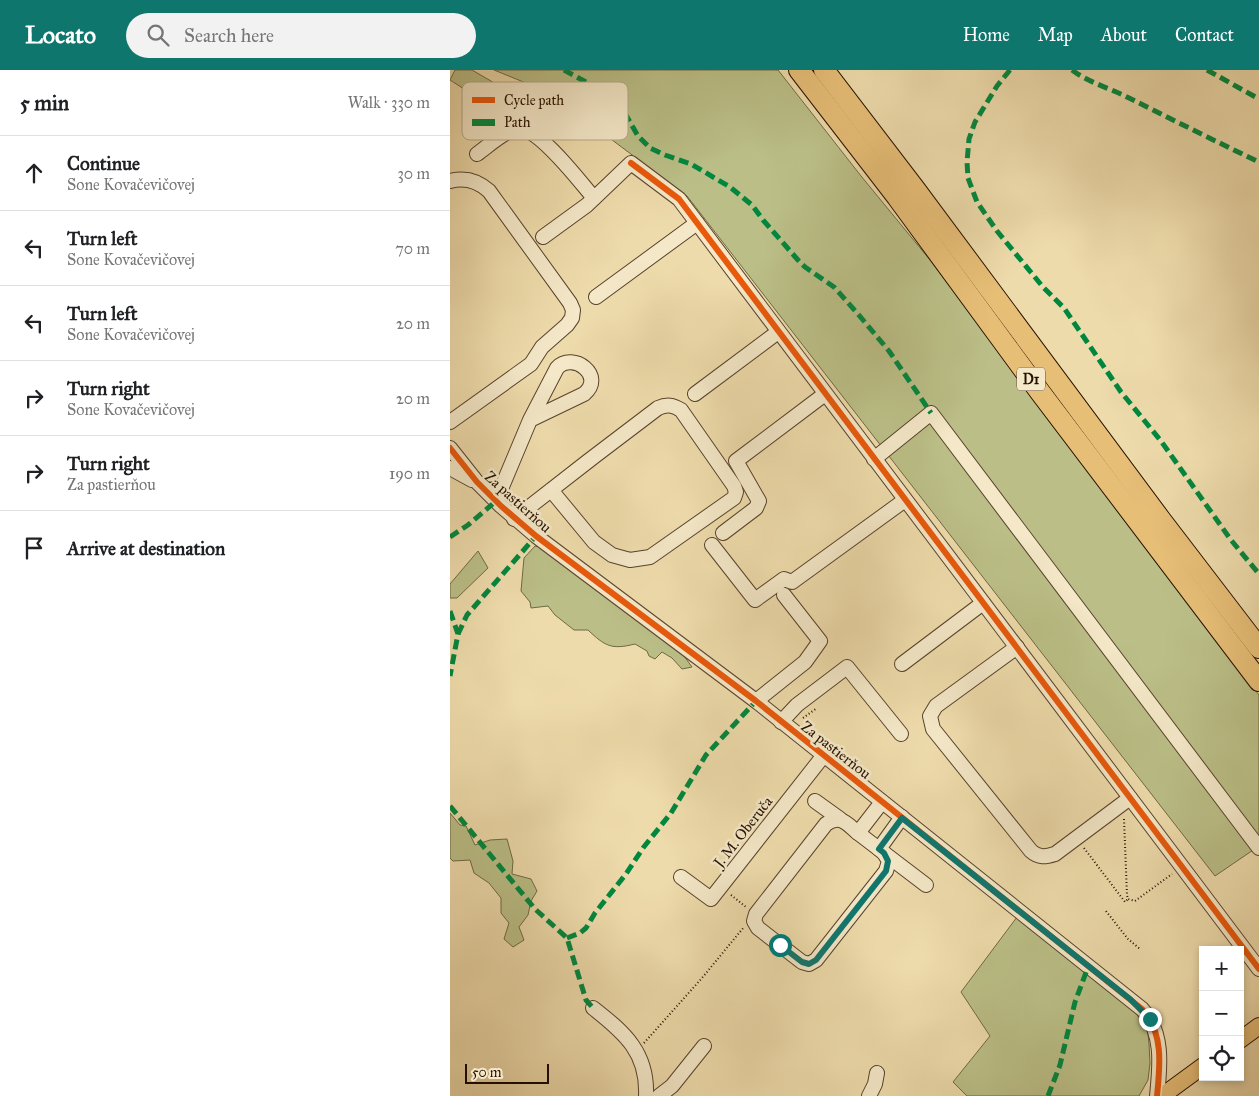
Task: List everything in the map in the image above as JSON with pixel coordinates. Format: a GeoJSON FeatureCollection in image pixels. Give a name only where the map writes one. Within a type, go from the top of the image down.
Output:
{"type":"FeatureCollection","features":[{"type":"Feature","properties":{"kind":"highway","name":"D1"},"geometry":{"type":"LineString","coordinates":[[824,70],[1259,648]]}},
{"type":"Feature","properties":{"kind":"highway","name":"D1"},"geometry":{"type":"LineString","coordinates":[[801,72],[897,197],[1040,392],[1259,681]]}},
{"type":"Feature","properties":{"kind":"main road"},"geometry":{"type":"LineString","coordinates":[[1244,1037],[1259,1026]]}},
{"type":"Feature","properties":{"kind":"main road"},"geometry":{"type":"LineString","coordinates":[[1162,1096],[1199,1069]]}},
{"type":"Feature","properties":{"kind":"street"},"geometry":{"type":"LineString","coordinates":[[477,154],[496,140]]}},
{"type":"Feature","properties":{"kind":"street"},"geometry":{"type":"LineString","coordinates":[[543,140],[594,198]]}},
{"type":"Feature","properties":{"kind":"street"},"geometry":{"type":"LineString","coordinates":[[543,237],[594,198],[631,163],[679,199],[1016,647],[1127,801],[1182,867],[1259,969]]}},
{"type":"Feature","properties":{"kind":"street"},"geometry":{"type":"LineString","coordinates":[[450,181],[467,179],[476,182],[489,191],[570,303],[573,310],[572,318],[567,325],[542,347],[527,368],[450,422]]}},
{"type":"Feature","properties":{"kind":"street"},"geometry":{"type":"LineString","coordinates":[[596,297],[696,223]]}},
{"type":"Feature","properties":{"kind":"street"},"geometry":{"type":"LineString","coordinates":[[695,394],[778,332]]}},
{"type":"Feature","properties":{"kind":"street"},"geometry":{"type":"LineString","coordinates":[[496,501],[530,420],[556,368],[561,364],[570,362],[581,365],[592,377],[593,383],[590,390],[530,420]]}},
{"type":"Feature","properties":{"kind":"street"},"geometry":{"type":"LineString","coordinates":[[723,533],[756,508],[759,501],[736,461],[825,394]]}},
{"type":"Feature","properties":{"kind":"street"},"geometry":{"type":"LineString","coordinates":[[514,518],[658,408],[666,405],[674,406],[681,410],[734,486],[736,492],[734,498],[650,557],[630,560],[612,555],[594,542],[551,490]]}},
{"type":"Feature","properties":{"kind":"street"},"geometry":{"type":"LineString","coordinates":[[874,458],[931,413],[1259,848]]}},
{"type":"Feature","properties":{"kind":"street","name":"Za pastierňou"},"geometry":{"type":"LineString","coordinates":[[450,448],[477,482],[514,518],[824,755],[1130,999],[1147,1015],[1156,1032],[1159,1072],[1157,1096]]}},
{"type":"Feature","properties":{"kind":"street"},"geometry":{"type":"LineString","coordinates":[[450,468],[477,482]]}},
{"type":"Feature","properties":{"kind":"street"},"geometry":{"type":"LineString","coordinates":[[712,545],[755,600],[784,579],[792,582],[905,500]]}},
{"type":"Feature","properties":{"kind":"street"},"geometry":{"type":"LineString","coordinates":[[756,702],[805,662],[820,640],[784,594]]}},
{"type":"Feature","properties":{"kind":"street"},"geometry":{"type":"LineString","coordinates":[[902,664],[983,603]]}},
{"type":"Feature","properties":{"kind":"street"},"geometry":{"type":"LineString","coordinates":[[1016,647],[936,706],[930,716],[930,723],[1031,851],[1042,857],[1055,854],[1127,801]]}},
{"type":"Feature","properties":{"kind":"street"},"geometry":{"type":"LineString","coordinates":[[781,722],[797,705],[848,667],[901,734]]}},
{"type":"Feature","properties":{"kind":"street","name":"J. M. Oberuča"},"geometry":{"type":"LineString","coordinates":[[681,876],[711,900],[824,755]]}},
{"type":"Feature","properties":{"kind":"street"},"geometry":{"type":"LineString","coordinates":[[815,801],[926,885]]}},
{"type":"Feature","properties":{"kind":"street"},"geometry":{"type":"LineString","coordinates":[[858,833],[882,802]]}},
{"type":"Feature","properties":{"kind":"street"},"geometry":{"type":"LineString","coordinates":[[882,851],[902,818]]}},
{"type":"Feature","properties":{"kind":"street"},"geometry":{"type":"LineString","coordinates":[[840,819],[826,824],[755,918],[758,928],[794,956],[802,962],[809,964],[816,960],[886,871],[888,861],[882,851]]}},
{"type":"Feature","properties":{"kind":"street"},"geometry":{"type":"LineString","coordinates":[[593,1008],[618,1027],[636,1052],[644,1066],[646,1096]]}},
{"type":"Feature","properties":{"kind":"street"},"geometry":{"type":"LineString","coordinates":[[659,1096],[672,1086],[704,1046]]}},
{"type":"Feature","properties":{"kind":"street"},"geometry":{"type":"LineString","coordinates":[[869,1096],[875,1084],[877,1073]]}},
{"type":"Feature","properties":{"kind":"path"},"geometry":{"type":"LineString","coordinates":[[1127,801],[1128,899]]}},
{"type":"Feature","properties":{"kind":"path"},"geometry":{"type":"LineString","coordinates":[[1076,838],[1125,902],[1128,899],[1135,901],[1182,867]]}},
{"type":"Feature","properties":{"kind":"path"},"geometry":{"type":"LineString","coordinates":[[636,1052],[702,978],[746,924],[755,918],[721,887]]}},
{"type":"Feature","properties":{"kind":"path"},"geometry":{"type":"LineString","coordinates":[[1106,911],[1128,939],[1140,949]]}},
{"type":"Feature","properties":{"kind":"green space"},"geometry":{"type":"Polygon","coordinates":[[[455,70],[472,70],[493,82],[462,82],[462,88],[450,80],[455,70]]]}},
{"type":"Feature","properties":{"kind":"green space"},"geometry":{"type":"Polygon","coordinates":[[[494,70],[778,70],[930,260],[1259,695],[1259,846],[1215,876],[687,196],[612,140],[628,140],[628,82],[523,82],[494,70]]]}},
{"type":"Feature","properties":{"kind":"green space"},"geometry":{"type":"Polygon","coordinates":[[[535,546],[541,547],[679,649],[692,667],[682,669],[672,658],[662,652],[655,659],[649,656],[647,651],[635,644],[620,647],[609,645],[599,640],[588,630],[574,630],[555,615],[548,606],[531,608],[530,602],[521,591],[524,558],[535,546]]]}},
{"type":"Feature","properties":{"kind":"green space"},"geometry":{"type":"Polygon","coordinates":[[[478,551],[488,568],[457,598],[450,598],[450,584],[478,551]]]}},
{"type":"Feature","properties":{"kind":"green space"},"geometry":{"type":"Polygon","coordinates":[[[450,813],[460,825],[466,826],[475,845],[490,840],[507,839],[513,861],[512,874],[531,879],[537,891],[531,901],[528,915],[519,927],[524,940],[513,947],[504,939],[509,923],[501,913],[501,898],[489,883],[474,873],[470,860],[453,861],[450,858],[450,813]]]}},
{"type":"Feature","properties":{"kind":"green space"},"geometry":{"type":"Polygon","coordinates":[[[1017,917],[1134,1008],[1147,1024],[1150,1063],[1148,1080],[1139,1096],[967,1096],[953,1082],[990,1036],[961,992],[1017,917]]]}},
{"type":"Feature","properties":{"kind":"marked path"},"geometry":{"type":"LineString","coordinates":[[564,70],[586,82]]}},
{"type":"Feature","properties":{"kind":"marked path"},"geometry":{"type":"LineString","coordinates":[[1010,70],[997,86],[975,122],[969,139],[968,178],[977,202],[997,231],[1043,287],[1064,308],[1121,392],[1161,441],[1231,540],[1259,574]]}},
{"type":"Feature","properties":{"kind":"marked path"},"geometry":{"type":"LineString","coordinates":[[1072,70],[1259,162]]}},
{"type":"Feature","properties":{"kind":"marked path"},"geometry":{"type":"LineString","coordinates":[[1207,70],[1259,99]]}},
{"type":"Feature","properties":{"kind":"marked path"},"geometry":{"type":"LineString","coordinates":[[628,118],[638,136],[650,148],[691,164],[730,187],[752,205],[798,260],[834,287],[858,314],[889,351],[931,413]]}},
{"type":"Feature","properties":{"kind":"marked path"},"geometry":{"type":"LineString","coordinates":[[450,537],[468,525],[496,501]]}},
{"type":"Feature","properties":{"kind":"marked path"},"geometry":{"type":"LineString","coordinates":[[458,634],[467,615],[536,536]]}},
{"type":"Feature","properties":{"kind":"marked path"},"geometry":{"type":"LineString","coordinates":[[450,611],[458,634],[450,676]]}},
{"type":"Feature","properties":{"kind":"marked path"},"geometry":{"type":"LineString","coordinates":[[567,938],[580,933],[586,928],[643,848],[671,813],[706,755],[756,701]]}},
{"type":"Feature","properties":{"kind":"marked path"},"geometry":{"type":"LineString","coordinates":[[450,806],[535,909],[567,938],[586,1000],[593,1008]]}},
{"type":"Feature","properties":{"kind":"marked path"},"geometry":{"type":"LineString","coordinates":[[1048,1096],[1060,1065],[1075,1002],[1088,967]]}},
{"type":"Feature","properties":{"kind":"cycle path"},"geometry":{"type":"LineString","coordinates":[[631,163],[679,199],[1259,969]]}},
{"type":"Feature","properties":{"kind":"cycle path"},"geometry":{"type":"LineString","coordinates":[[450,448],[477,482],[501,506],[536,536],[756,701],[1142,1009],[1154,1028],[1159,1050],[1157,1096]]}},
{"type":"Feature","properties":{"kind":"route"},"geometry":{"type":"LineString","coordinates":[[780,945],[802,962],[809,964],[816,960],[886,871],[889,864],[884,853],[879,849],[902,818],[1130,999],[1150,1019]]}}]}
